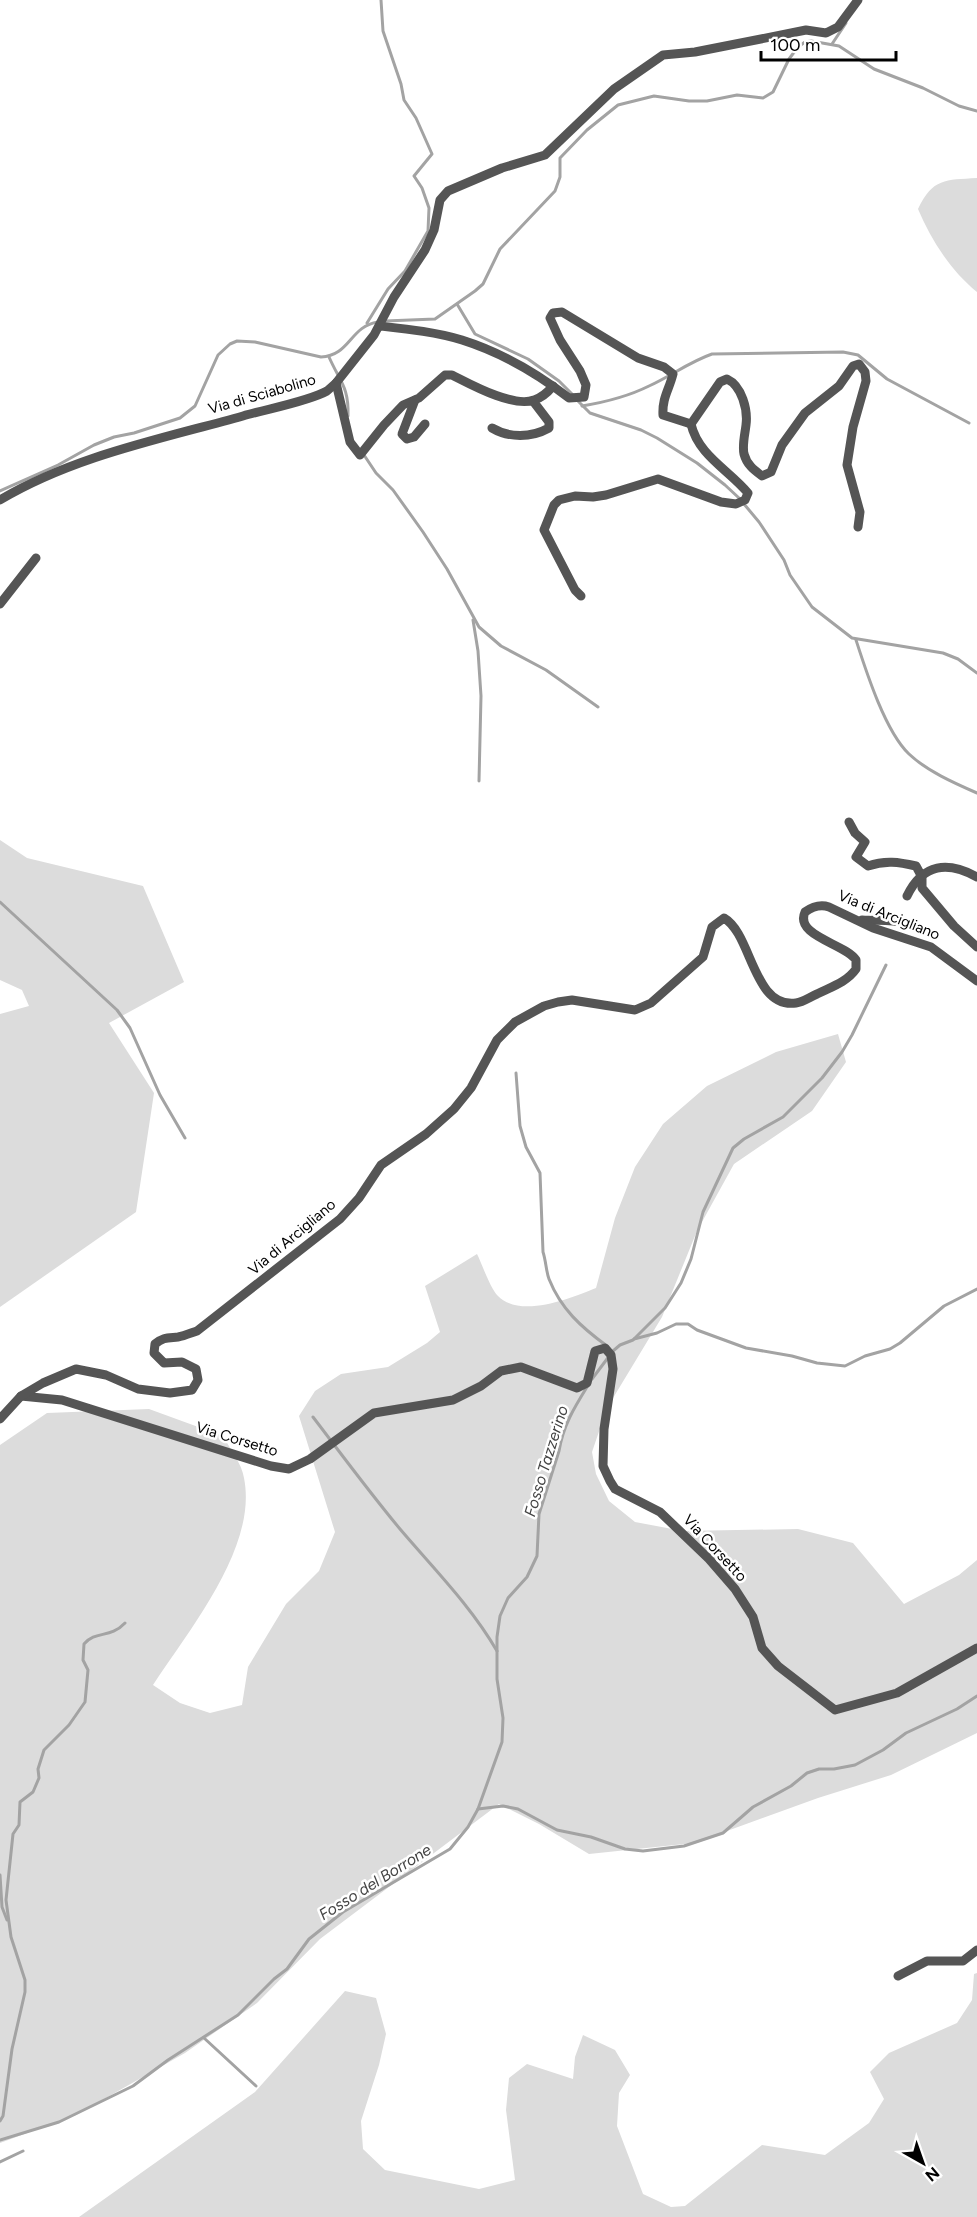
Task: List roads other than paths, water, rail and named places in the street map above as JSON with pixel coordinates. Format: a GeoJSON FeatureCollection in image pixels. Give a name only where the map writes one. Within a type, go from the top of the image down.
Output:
{"type":"FeatureCollection","features":[{"type":"Feature","properties":{"kind":"street","name":"Via di Sciabolino"},"geometry":{"type":"LineString","coordinates":[[0,500],[52,473],[113,451],[320,394],[336,383],[380,326],[394,297],[431,238],[440,200],[448,191],[502,168],[545,155],[614,88],[663,55],[695,52],[806,30],[826,33],[838,27],[858,0]]}},
{"type":"Feature","properties":{"kind":"street"},"geometry":{"type":"LineString","coordinates":[[380,326],[461,340],[515,364],[569,398],[584,397],[586,385],[580,371],[560,340],[550,318],[553,313],[562,312],[638,358],[664,367],[673,374],[662,401],[663,415],[691,424]]}},
{"type":"Feature","properties":{"kind":"street"},"geometry":{"type":"LineString","coordinates":[[581,596],[575,590],[544,530],[554,505],[559,500],[575,496],[606,495],[658,479],[721,502],[736,504],[745,500],[748,493],[710,456],[693,432],[691,424],[720,382],[727,379],[733,382],[740,392],[746,417],[744,454],[750,467],[762,476],[771,472],[782,446],[805,412],[839,386],[853,366],[859,364],[865,372],[866,381],[853,427],[847,465],[860,512],[858,526]]}},
{"type":"Feature","properties":{"kind":"street"},"geometry":{"type":"LineString","coordinates":[[336,383],[350,442],[360,455],[398,410],[416,400],[442,376],[448,374],[489,393],[523,402],[532,401],[553,386]]}},
{"type":"Feature","properties":{"kind":"street"},"geometry":{"type":"LineString","coordinates":[[416,400],[402,434],[407,439],[414,437],[425,424]]}},
{"type":"Feature","properties":{"kind":"street"},"geometry":{"type":"LineString","coordinates":[[492,428],[511,436],[549,428],[549,422],[532,401]]}},
{"type":"Feature","properties":{"kind":"street"},"geometry":{"type":"LineString","coordinates":[[0,604],[36,558]]}},
{"type":"Feature","properties":{"kind":"street"},"geometry":{"type":"LineString","coordinates":[[849,822],[855,833],[865,842],[856,857],[860,861],[868,866],[878,862],[898,862],[916,866],[922,877]]}},
{"type":"Feature","properties":{"kind":"street"},"geometry":{"type":"LineString","coordinates":[[908,896],[914,882],[934,869],[944,866],[963,870],[977,877]]}},
{"type":"Feature","properties":{"kind":"street","name":"Via di Arcigliano"},"geometry":{"type":"LineString","coordinates":[[922,877],[922,888],[936,906],[977,947]]}},
{"type":"Feature","properties":{"kind":"street","name":"Via di Arcigliano"},"geometry":{"type":"LineString","coordinates":[[0,1419],[21,1396],[43,1383],[76,1369],[106,1375],[138,1389],[170,1393],[192,1390],[198,1380],[196,1369],[182,1362],[164,1363],[154,1353],[155,1344],[166,1337],[178,1337],[197,1331],[340,1219],[359,1198],[378,1168],[426,1134],[458,1105],[471,1088],[497,1040],[515,1022],[544,1006],[572,1000],[635,1010],[651,1003],[703,957],[712,927],[724,918],[735,926],[758,975],[771,994],[783,1002],[802,1002],[849,977],[858,964],[851,954],[807,929],[803,921],[805,912],[815,906],[826,906],[873,928],[931,947],[977,981]]}},
{"type":"Feature","properties":{"kind":"street"},"geometry":{"type":"LineString","coordinates":[[854,919],[906,923]]}},
{"type":"Feature","properties":{"kind":"street","name":"Via Corsetto"},"geometry":{"type":"LineString","coordinates":[[21,1396],[62,1400],[271,1466],[289,1469],[310,1459],[374,1413],[453,1400],[481,1386],[501,1371],[521,1367],[578,1388],[587,1383],[595,1352],[605,1348],[609,1353],[613,1370],[604,1429],[603,1466],[610,1481],[615,1489],[660,1512],[709,1559],[735,1589],[753,1617],[762,1648],[778,1666],[835,1710],[897,1693],[977,1648]]}},
{"type":"Feature","properties":{"kind":"street"},"geometry":{"type":"LineString","coordinates":[[898,1976],[927,1960],[963,1961],[977,1950]]}},
{"type":"Feature","properties":{"kind":"waterway"},"geometry":{"type":"LineString","coordinates":[[367,323],[388,289],[405,271],[428,231],[429,208],[422,188],[414,176],[432,154],[416,118],[404,100],[383,31],[381,0]]}},
{"type":"Feature","properties":{"kind":"waterway"},"geometry":{"type":"LineString","coordinates":[[832,44],[846,23]]}},
{"type":"Feature","properties":{"kind":"waterway"},"geometry":{"type":"LineString","coordinates":[[385,321],[435,319],[483,284],[500,249],[555,191],[560,177],[560,158],[587,130],[618,105],[654,96],[689,101],[707,101],[737,95],[763,98],[773,92],[789,59],[798,47],[811,41],[839,46],[874,69],[923,88],[959,106],[977,111]]}},
{"type":"Feature","properties":{"kind":"waterway"},"geometry":{"type":"LineString","coordinates":[[457,304],[475,334],[528,359],[559,381],[573,395]]}},
{"type":"Feature","properties":{"kind":"waterway"},"geometry":{"type":"LineString","coordinates":[[0,491],[58,465],[94,445],[180,418],[195,406],[218,355],[230,344],[237,341],[255,342],[321,357],[338,352],[361,329],[378,322]]}},
{"type":"Feature","properties":{"kind":"waterway"},"geometry":{"type":"LineString","coordinates":[[582,406],[633,393],[712,354],[843,352],[858,355],[887,379],[969,423]]}},
{"type":"Feature","properties":{"kind":"waterway"},"geometry":{"type":"LineString","coordinates":[[329,357],[345,391],[348,416]]}},
{"type":"Feature","properties":{"kind":"waterway"},"geometry":{"type":"LineString","coordinates":[[577,400],[590,413],[641,430],[657,438],[697,463],[725,485],[759,522],[812,607],[852,638],[943,653],[958,659],[977,673]]}},
{"type":"Feature","properties":{"kind":"waterway"},"geometry":{"type":"LineString","coordinates":[[364,455],[423,532],[447,569],[479,627],[501,646],[546,670],[598,707]]}},
{"type":"Feature","properties":{"kind":"waterway"},"geometry":{"type":"LineString","coordinates":[[473,620],[481,696],[479,781]]}},
{"type":"Feature","properties":{"kind":"waterway"},"geometry":{"type":"LineString","coordinates":[[856,640],[877,700],[900,744],[924,766],[977,793]]}},
{"type":"Feature","properties":{"kind":"waterway"},"geometry":{"type":"LineString","coordinates":[[0,902],[117,1010],[130,1028],[160,1095],[185,1138]]}},
{"type":"Feature","properties":{"kind":"waterway","name":"Fosso Tazzerino"},"geometry":{"type":"LineString","coordinates":[[592,1379],[613,1351],[620,1345],[633,1340],[665,1308],[681,1283],[691,1259],[703,1212],[733,1148],[744,1139],[783,1117],[822,1078],[852,1035],[886,965]]}},
{"type":"Feature","properties":{"kind":"waterway"},"geometry":{"type":"LineString","coordinates":[[516,1073],[520,1126],[526,1147],[540,1173],[543,1252],[549,1279],[559,1299],[573,1317],[607,1346]]}},
{"type":"Feature","properties":{"kind":"waterway"},"geometry":{"type":"LineString","coordinates":[[634,1339],[657,1333],[676,1324],[688,1324],[697,1330],[746,1348],[817,1363],[845,1366],[865,1356],[890,1349],[944,1306],[977,1289]]}},
{"type":"Feature","properties":{"kind":"waterway","name":"Fosso del Borrone"},"geometry":{"type":"LineString","coordinates":[[0,2140],[59,2122],[133,2086],[168,2060],[238,2015],[287,1969],[309,1939],[343,1912],[450,1849],[468,1827],[478,1809],[502,1742],[503,1718],[497,1679],[497,1637],[500,1616],[508,1598],[527,1577],[537,1556],[539,1514],[566,1425],[587,1387]]}},
{"type":"Feature","properties":{"kind":"waterway"},"geometry":{"type":"LineString","coordinates":[[313,1417],[389,1515],[464,1603],[497,1651]]}},
{"type":"Feature","properties":{"kind":"waterway"},"geometry":{"type":"LineString","coordinates":[[0,2121],[3,2116],[12,2049],[25,1992],[25,1980],[11,1937],[6,1900],[13,1834],[19,1825],[20,1802],[33,1792],[39,1778],[38,1769],[44,1750],[69,1725],[85,1702],[88,1670],[83,1660],[84,1644],[93,1637],[114,1631],[125,1623]]}},
{"type":"Feature","properties":{"kind":"waterway","name":"Fosso del Borrone"},"geometry":{"type":"LineString","coordinates":[[478,1809],[503,1806],[518,1809],[557,1830],[591,1837],[625,1849],[643,1851],[684,1846],[723,1833],[753,1807],[791,1786],[807,1773],[819,1769],[855,1765],[883,1750],[906,1733],[957,1709],[977,1696]]}},
{"type":"Feature","properties":{"kind":"waterway"},"geometry":{"type":"LineString","coordinates":[[0,1875],[2,1907],[7,1920]]}},
{"type":"Feature","properties":{"kind":"waterway"},"geometry":{"type":"LineString","coordinates":[[204,2038],[256,2086]]}},
{"type":"Feature","properties":{"kind":"waterway"},"geometry":{"type":"LineString","coordinates":[[0,2162],[23,2151]]}}]}
